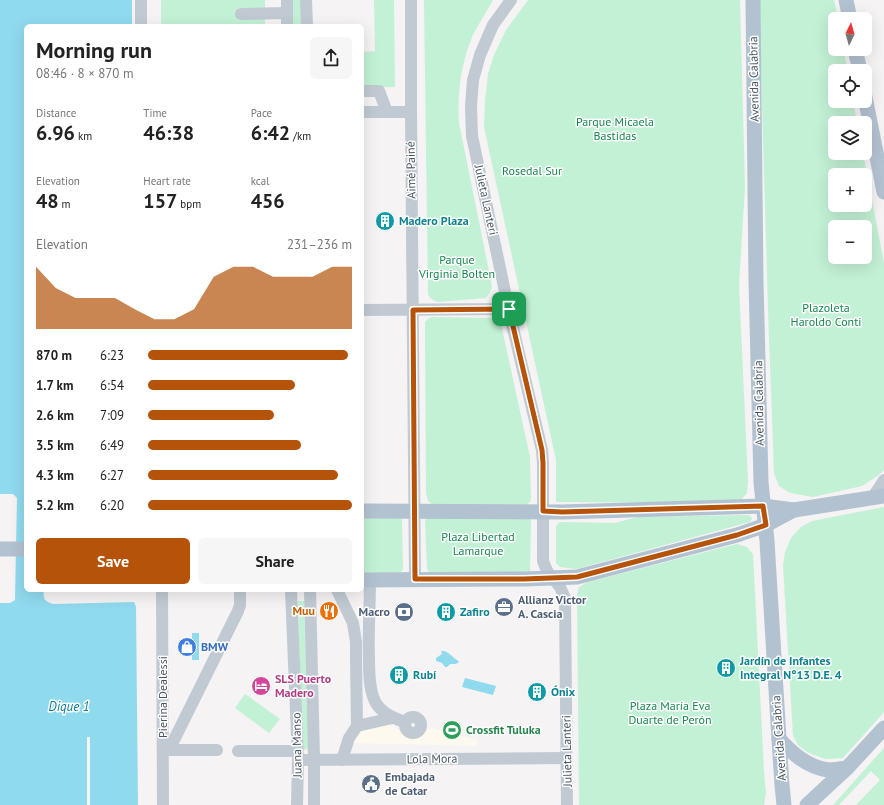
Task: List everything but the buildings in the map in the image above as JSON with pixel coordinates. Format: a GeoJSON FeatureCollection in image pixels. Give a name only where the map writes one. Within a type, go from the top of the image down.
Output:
{"type":"FeatureCollection","features":[{"type":"Feature","properties":{"kind":"main road","name":"Avenida Calabria"},"geometry":{"type":"LineString","coordinates":[[753,0],[756,281],[761,482],[770,573],[784,805]]}},
{"type":"Feature","properties":{"kind":"main road"},"geometry":{"type":"LineString","coordinates":[[846,0],[849,12]]}},
{"type":"Feature","properties":{"kind":"main road"},"geometry":{"type":"LineString","coordinates":[[867,108],[884,192]]}},
{"type":"Feature","properties":{"kind":"main road"},"geometry":{"type":"LineString","coordinates":[[364,511],[562,512],[763,506],[794,510],[879,497]]}},
{"type":"Feature","properties":{"kind":"main road"},"geometry":{"type":"LineString","coordinates":[[366,580],[524,579],[577,577],[737,535],[766,525],[794,510]]}},
{"type":"Feature","properties":{"kind":"main road"},"geometry":{"type":"LineString","coordinates":[[0,549],[24,549]]}},
{"type":"Feature","properties":{"kind":"main road"},"geometry":{"type":"LineString","coordinates":[[807,805],[847,768],[884,728]]}},
{"type":"Feature","properties":{"kind":"main road"},"geometry":{"type":"LineString","coordinates":[[779,739],[797,757],[807,762],[828,770],[847,768]]}},
{"type":"Feature","properties":{"kind":"street"},"geometry":{"type":"LineString","coordinates":[[141,0],[141,24]]}},
{"type":"Feature","properties":{"kind":"street"},"geometry":{"type":"LineString","coordinates":[[287,0],[287,24]]}},
{"type":"Feature","properties":{"kind":"street"},"geometry":{"type":"LineString","coordinates":[[306,0],[307,24]]}},
{"type":"Feature","properties":{"kind":"street","name":"Aimé Painé"},"geometry":{"type":"LineString","coordinates":[[411,0],[415,579]]}},
{"type":"Feature","properties":{"kind":"street","name":"Julieta Lanteri"},"geometry":{"type":"LineString","coordinates":[[511,0],[494,25],[480,55],[473,80],[471,108],[472,136],[509,309],[542,450],[543,561],[547,571],[560,587],[565,598],[567,805]]}},
{"type":"Feature","properties":{"kind":"street"},"geometry":{"type":"LineString","coordinates":[[241,14],[287,14]]}},
{"type":"Feature","properties":{"kind":"street"},"geometry":{"type":"LineString","coordinates":[[364,91],[379,91],[387,112]]}},
{"type":"Feature","properties":{"kind":"street"},"geometry":{"type":"LineString","coordinates":[[364,95],[380,95]]}},
{"type":"Feature","properties":{"kind":"street"},"geometry":{"type":"LineString","coordinates":[[364,112],[411,112]]}},
{"type":"Feature","properties":{"kind":"street"},"geometry":{"type":"LineString","coordinates":[[364,310],[509,309]]}},
{"type":"Feature","properties":{"kind":"street"},"geometry":{"type":"LineString","coordinates":[[879,497],[884,480]]}},
{"type":"Feature","properties":{"kind":"street"},"geometry":{"type":"LineString","coordinates":[[366,580],[370,682],[374,699],[380,709],[392,718],[405,722]]}},
{"type":"Feature","properties":{"kind":"street","name":"Pierina Dealessi"},"geometry":{"type":"LineString","coordinates":[[162,592],[166,750],[163,805]]}},
{"type":"Feature","properties":{"kind":"street"},"geometry":{"type":"LineString","coordinates":[[217,750],[166,750],[238,611],[240,605],[240,592]]}},
{"type":"Feature","properties":{"kind":"street","name":"Juana Manso"},"geometry":{"type":"LineString","coordinates":[[291,592],[298,755],[298,805]]}},
{"type":"Feature","properties":{"kind":"street","name":"Juana Manso"},"geometry":{"type":"LineString","coordinates":[[310,592],[314,805]]}},
{"type":"Feature","properties":{"kind":"street"},"geometry":{"type":"LineString","coordinates":[[338,592],[352,623],[356,642],[357,726],[349,738],[342,760]]}},
{"type":"Feature","properties":{"kind":"street"},"geometry":{"type":"LineString","coordinates":[[357,726],[392,718]]}},
{"type":"Feature","properties":{"kind":"street","name":"Lola Mora"},"geometry":{"type":"LineString","coordinates":[[238,751],[298,755],[314,759],[342,760],[567,758]]}},
{"type":"Feature","properties":{"kind":"shaded area"},"geometry":{"type":"Polygon","coordinates":[[[384,723],[395,727],[406,736],[420,735],[426,732],[429,727],[477,740],[477,746],[351,743],[359,731],[384,723]]]}},
{"type":"Feature","properties":{"kind":"green space"},"geometry":{"type":"Polygon","coordinates":[[[161,0],[265,0],[265,8],[238,8],[238,18],[265,18],[265,24],[161,24],[161,0]]]}},
{"type":"Feature","properties":{"kind":"green space"},"geometry":{"type":"Polygon","coordinates":[[[291,0],[302,0],[302,24],[291,24],[291,0]]]}},
{"type":"Feature","properties":{"kind":"green space"},"geometry":{"type":"Polygon","coordinates":[[[374,0],[394,0],[395,87],[364,88],[364,52],[375,51],[374,0]]]}},
{"type":"Feature","properties":{"kind":"green space","name":"Parque Virginia Bolten"},"geometry":{"type":"Polygon","coordinates":[[[424,0],[493,0],[475,31],[469,45],[465,56],[459,90],[459,123],[492,286],[491,291],[486,298],[437,302],[430,298],[428,294],[424,0]]]}},
{"type":"Feature","properties":{"kind":"green space","name":"Parque Micaela Bastidas"},"geometry":{"type":"Polygon","coordinates":[[[528,0],[740,0],[745,187],[739,285],[748,482],[747,493],[740,501],[730,503],[556,502],[556,460],[484,127],[488,74],[494,55],[506,30],[528,0]]]}},
{"type":"Feature","properties":{"kind":"green space","name":"Plazoleta Haroldo Conti"},"geometry":{"type":"Polygon","coordinates":[[[759,0],[834,0],[837,12],[828,12],[828,56],[845,56],[846,64],[828,64],[828,108],[854,108],[856,116],[828,116],[828,160],[864,160],[866,168],[828,168],[828,212],[872,212],[872,200],[884,263],[884,470],[862,486],[813,497],[790,493],[779,486],[774,473],[759,0]]]}},
{"type":"Feature","properties":{"kind":"green space"},"geometry":{"type":"Polygon","coordinates":[[[432,317],[493,318],[501,324],[530,457],[531,498],[530,502],[526,505],[433,505],[428,501],[426,493],[425,322],[432,317]]]}},
{"type":"Feature","properties":{"kind":"green space"},"geometry":{"type":"Polygon","coordinates":[[[884,507],[884,712],[843,758],[825,759],[807,752],[798,745],[793,736],[783,565],[785,552],[791,538],[801,527],[812,521],[884,507]]]}},
{"type":"Feature","properties":{"kind":"green space"},"geometry":{"type":"Polygon","coordinates":[[[364,515],[400,516],[402,519],[403,569],[400,573],[364,575],[364,515]]]}},
{"type":"Feature","properties":{"kind":"green space"},"geometry":{"type":"Polygon","coordinates":[[[749,515],[752,519],[750,522],[576,569],[560,567],[556,563],[556,526],[560,522],[615,523],[637,517],[749,515]]]}},
{"type":"Feature","properties":{"kind":"green space","name":"Plaza Libertad Lamarque"},"geometry":{"type":"Polygon","coordinates":[[[528,516],[531,521],[530,572],[429,573],[427,568],[425,521],[427,517],[528,516]]]}},
{"type":"Feature","properties":{"kind":"green space","name":"Plaza María Eva Duarte de Perón"},"geometry":{"type":"Polygon","coordinates":[[[737,544],[747,547],[753,554],[766,793],[764,805],[579,805],[577,595],[579,587],[588,582],[737,544]]]}},
{"type":"Feature","properties":{"kind":"green space"},"geometry":{"type":"Polygon","coordinates":[[[298,601],[304,601],[308,748],[305,750],[302,748],[298,601]]]}},
{"type":"Feature","properties":{"kind":"green space"},"geometry":{"type":"Polygon","coordinates":[[[245,694],[280,719],[269,733],[235,708],[245,694]]]}},
{"type":"Feature","properties":{"kind":"green space"},"geometry":{"type":"Polygon","coordinates":[[[884,748],[884,805],[856,805],[880,780],[871,771],[839,805],[833,805],[884,748]]]}},
{"type":"Feature","properties":{"kind":"water","name":"Dique 1"},"geometry":{"type":"Polygon","coordinates":[[[0,0],[132,0],[132,24],[24,24],[24,592],[44,592],[45,599],[53,604],[134,602],[136,607],[138,805],[0,805],[0,603],[10,603],[15,600],[17,498],[13,494],[0,494],[0,0]]]}},
{"type":"Feature","properties":{"kind":"water"},"geometry":{"type":"Polygon","coordinates":[[[192,633],[199,633],[199,660],[192,660],[192,633]]]}},
{"type":"Feature","properties":{"kind":"water"},"geometry":{"type":"Polygon","coordinates":[[[441,651],[447,652],[459,662],[445,667],[442,663],[436,661],[436,658],[442,654],[441,651]]]}},
{"type":"Feature","properties":{"kind":"water"},"geometry":{"type":"Polygon","coordinates":[[[465,678],[496,686],[493,695],[462,687],[465,678]]]}},
{"type":"Feature","properties":{"kind":"pier"},"geometry":{"type":"Polygon","coordinates":[[[87,737],[90,737],[90,805],[87,805],[87,737]]]}},
{"type":"Feature","properties":{"kind":"place","name":"Madero Plaza"},"geometry":{"type":"Point","coordinates":[385,221]}},
{"type":"Feature","properties":{"kind":"place","name":"Allianz Victor A. Cascia"},"geometry":{"type":"Point","coordinates":[504,607]}},
{"type":"Feature","properties":{"kind":"place","name":"Muu"},"geometry":{"type":"Point","coordinates":[329,611]}},
{"type":"Feature","properties":{"kind":"place","name":"Macro"},"geometry":{"type":"Point","coordinates":[404,612]}},
{"type":"Feature","properties":{"kind":"place","name":"Zafiro"},"geometry":{"type":"Point","coordinates":[446,612]}},
{"type":"Feature","properties":{"kind":"place","name":"BMW"},"geometry":{"type":"Point","coordinates":[187,647]}},
{"type":"Feature","properties":{"kind":"place","name":"Jardín de Infantes Integral N°13 D.E. 4"},"geometry":{"type":"Point","coordinates":[726,668]}},
{"type":"Feature","properties":{"kind":"place","name":"Rubí"},"geometry":{"type":"Point","coordinates":[399,675]}},
{"type":"Feature","properties":{"kind":"place","name":"SLS Puerto Madero"},"geometry":{"type":"Point","coordinates":[261,686]}},
{"type":"Feature","properties":{"kind":"place","name":"Ónix"},"geometry":{"type":"Point","coordinates":[537,692]}},
{"type":"Feature","properties":{"kind":"place","name":"Crossfit Tuluka"},"geometry":{"type":"Point","coordinates":[452,730]}},
{"type":"Feature","properties":{"kind":"place","name":"Embajada de Catar"},"geometry":{"type":"Point","coordinates":[371,784]}},
{"type":"Feature","properties":{"kind":"route"},"geometry":{"type":"LineString","coordinates":[[509,309],[542,450],[543,511],[562,512],[763,506],[766,525],[737,535],[577,577],[524,579],[415,579],[413,310],[509,309]]}},
{"type":"Feature","properties":{"kind":"park label","name":"Rosedal Sur"},"geometry":{"type":"Point","coordinates":[532,171]}}]}
